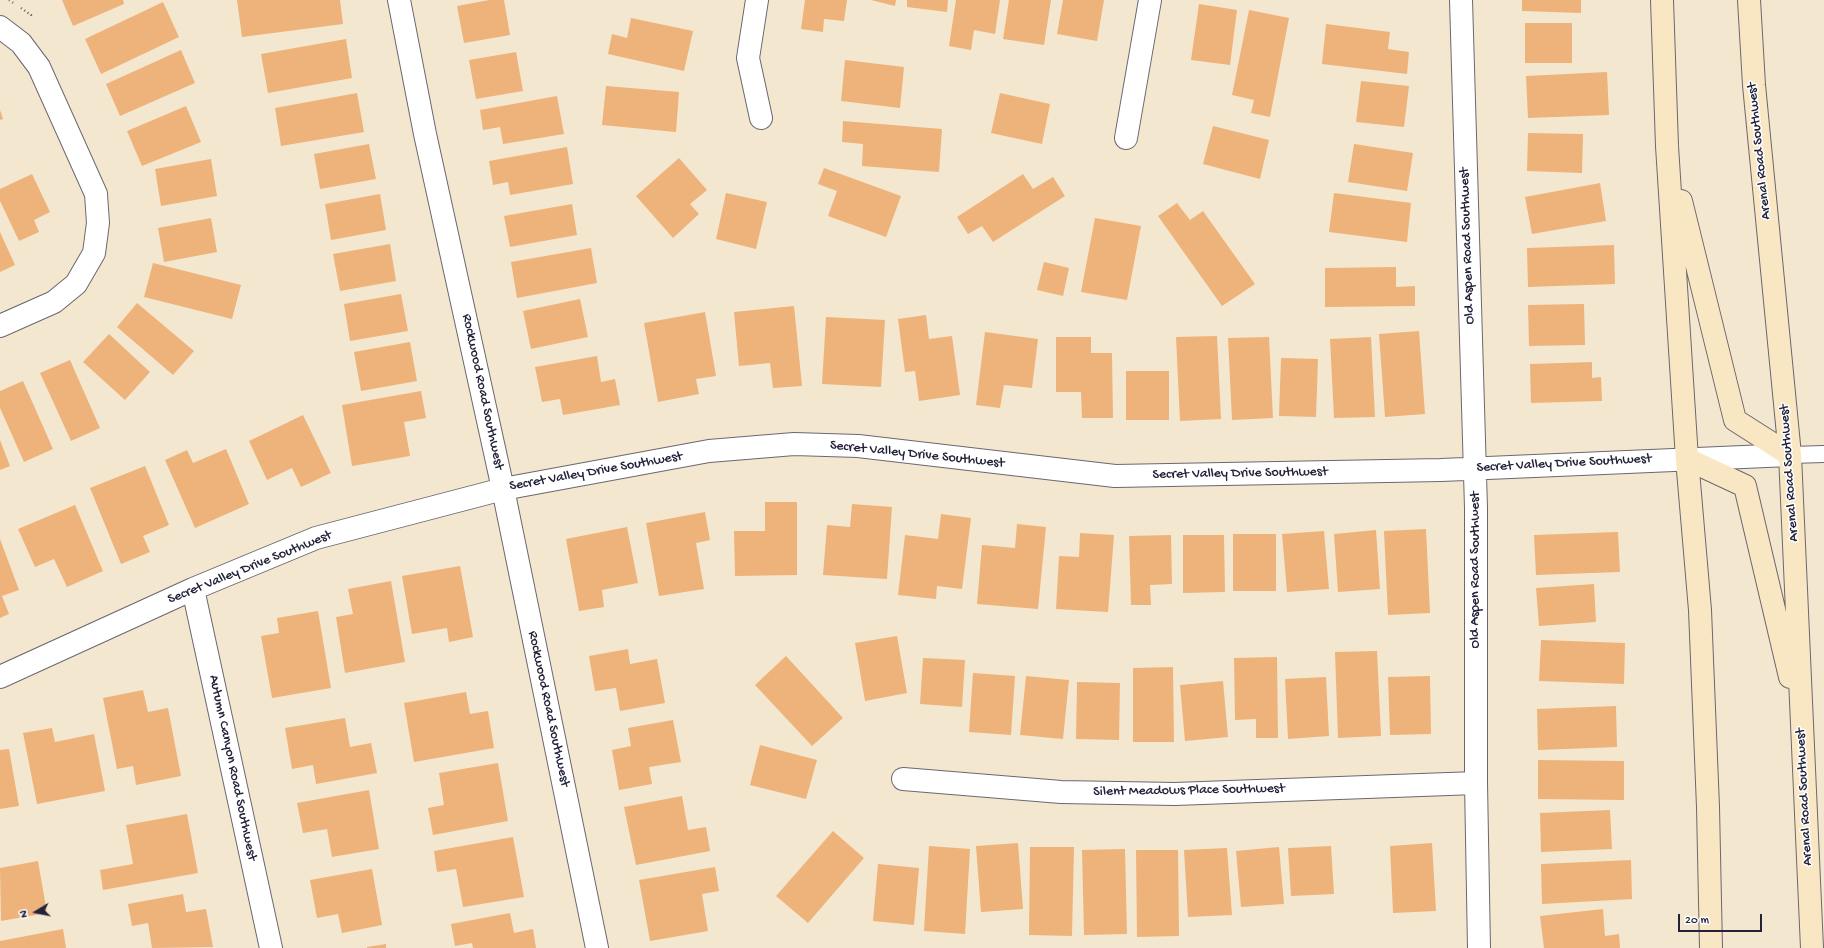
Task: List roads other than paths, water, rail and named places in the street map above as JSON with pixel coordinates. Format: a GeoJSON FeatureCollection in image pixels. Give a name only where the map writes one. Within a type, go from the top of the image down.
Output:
{"type":"FeatureCollection","features":[{"type":"Feature","properties":{"kind":"main road"},"geometry":{"type":"LineString","coordinates":[[1662,0],[1667,146],[1687,459],[1700,618],[1711,948]]}},
{"type":"Feature","properties":{"kind":"main road","name":"Arenal Road Southwest"},"geometry":{"type":"LineString","coordinates":[[1749,0],[1754,85],[1790,454],[1812,948]]}},
{"type":"Feature","properties":{"kind":"main road"},"geometry":{"type":"LineString","coordinates":[[1667,146],[1735,420],[1790,454]]}},
{"type":"Feature","properties":{"kind":"main road"},"geometry":{"type":"LineString","coordinates":[[1687,459],[1745,486],[1802,729]]}},
{"type":"Feature","properties":{"kind":"street","name":"Rockwood Road Southwest"},"geometry":{"type":"LineString","coordinates":[[399,0],[425,134],[503,489],[597,948]]}},
{"type":"Feature","properties":{"kind":"street"},"geometry":{"type":"LineString","coordinates":[[757,0],[748,58],[761,118]]}},
{"type":"Feature","properties":{"kind":"street"},"geometry":{"type":"LineString","coordinates":[[1126,138],[1150,0]]}},
{"type":"Feature","properties":{"kind":"street","name":"Old Aspen Road Southwest"},"geometry":{"type":"LineString","coordinates":[[1461,0],[1475,468],[1476,783],[1480,948]]}},
{"type":"Feature","properties":{"kind":"street"},"geometry":{"type":"LineString","coordinates":[[0,27],[21,43],[39,67],[96,194],[98,223],[94,253],[76,284],[54,302],[0,326]]}},
{"type":"Feature","properties":{"kind":"street","name":"Secret Valley Drive Southwest"},"geometry":{"type":"LineString","coordinates":[[0,677],[194,589],[316,538],[503,489],[709,451],[794,444],[858,446],[1115,476],[1475,468],[1790,454]]}},
{"type":"Feature","properties":{"kind":"street","name":"Autumn Canyon Road Southwest"},"geometry":{"type":"LineString","coordinates":[[194,589],[271,948]]}},
{"type":"Feature","properties":{"kind":"street","name":"Silent Meadows Place Southwest"},"geometry":{"type":"LineString","coordinates":[[903,779],[1061,792],[1175,794],[1476,783]]}},
{"type":"Feature","properties":{"kind":"lane","name":"Secret Valley Drive Southwest"},"geometry":{"type":"LineString","coordinates":[[1790,454],[1824,454]]}}]}
